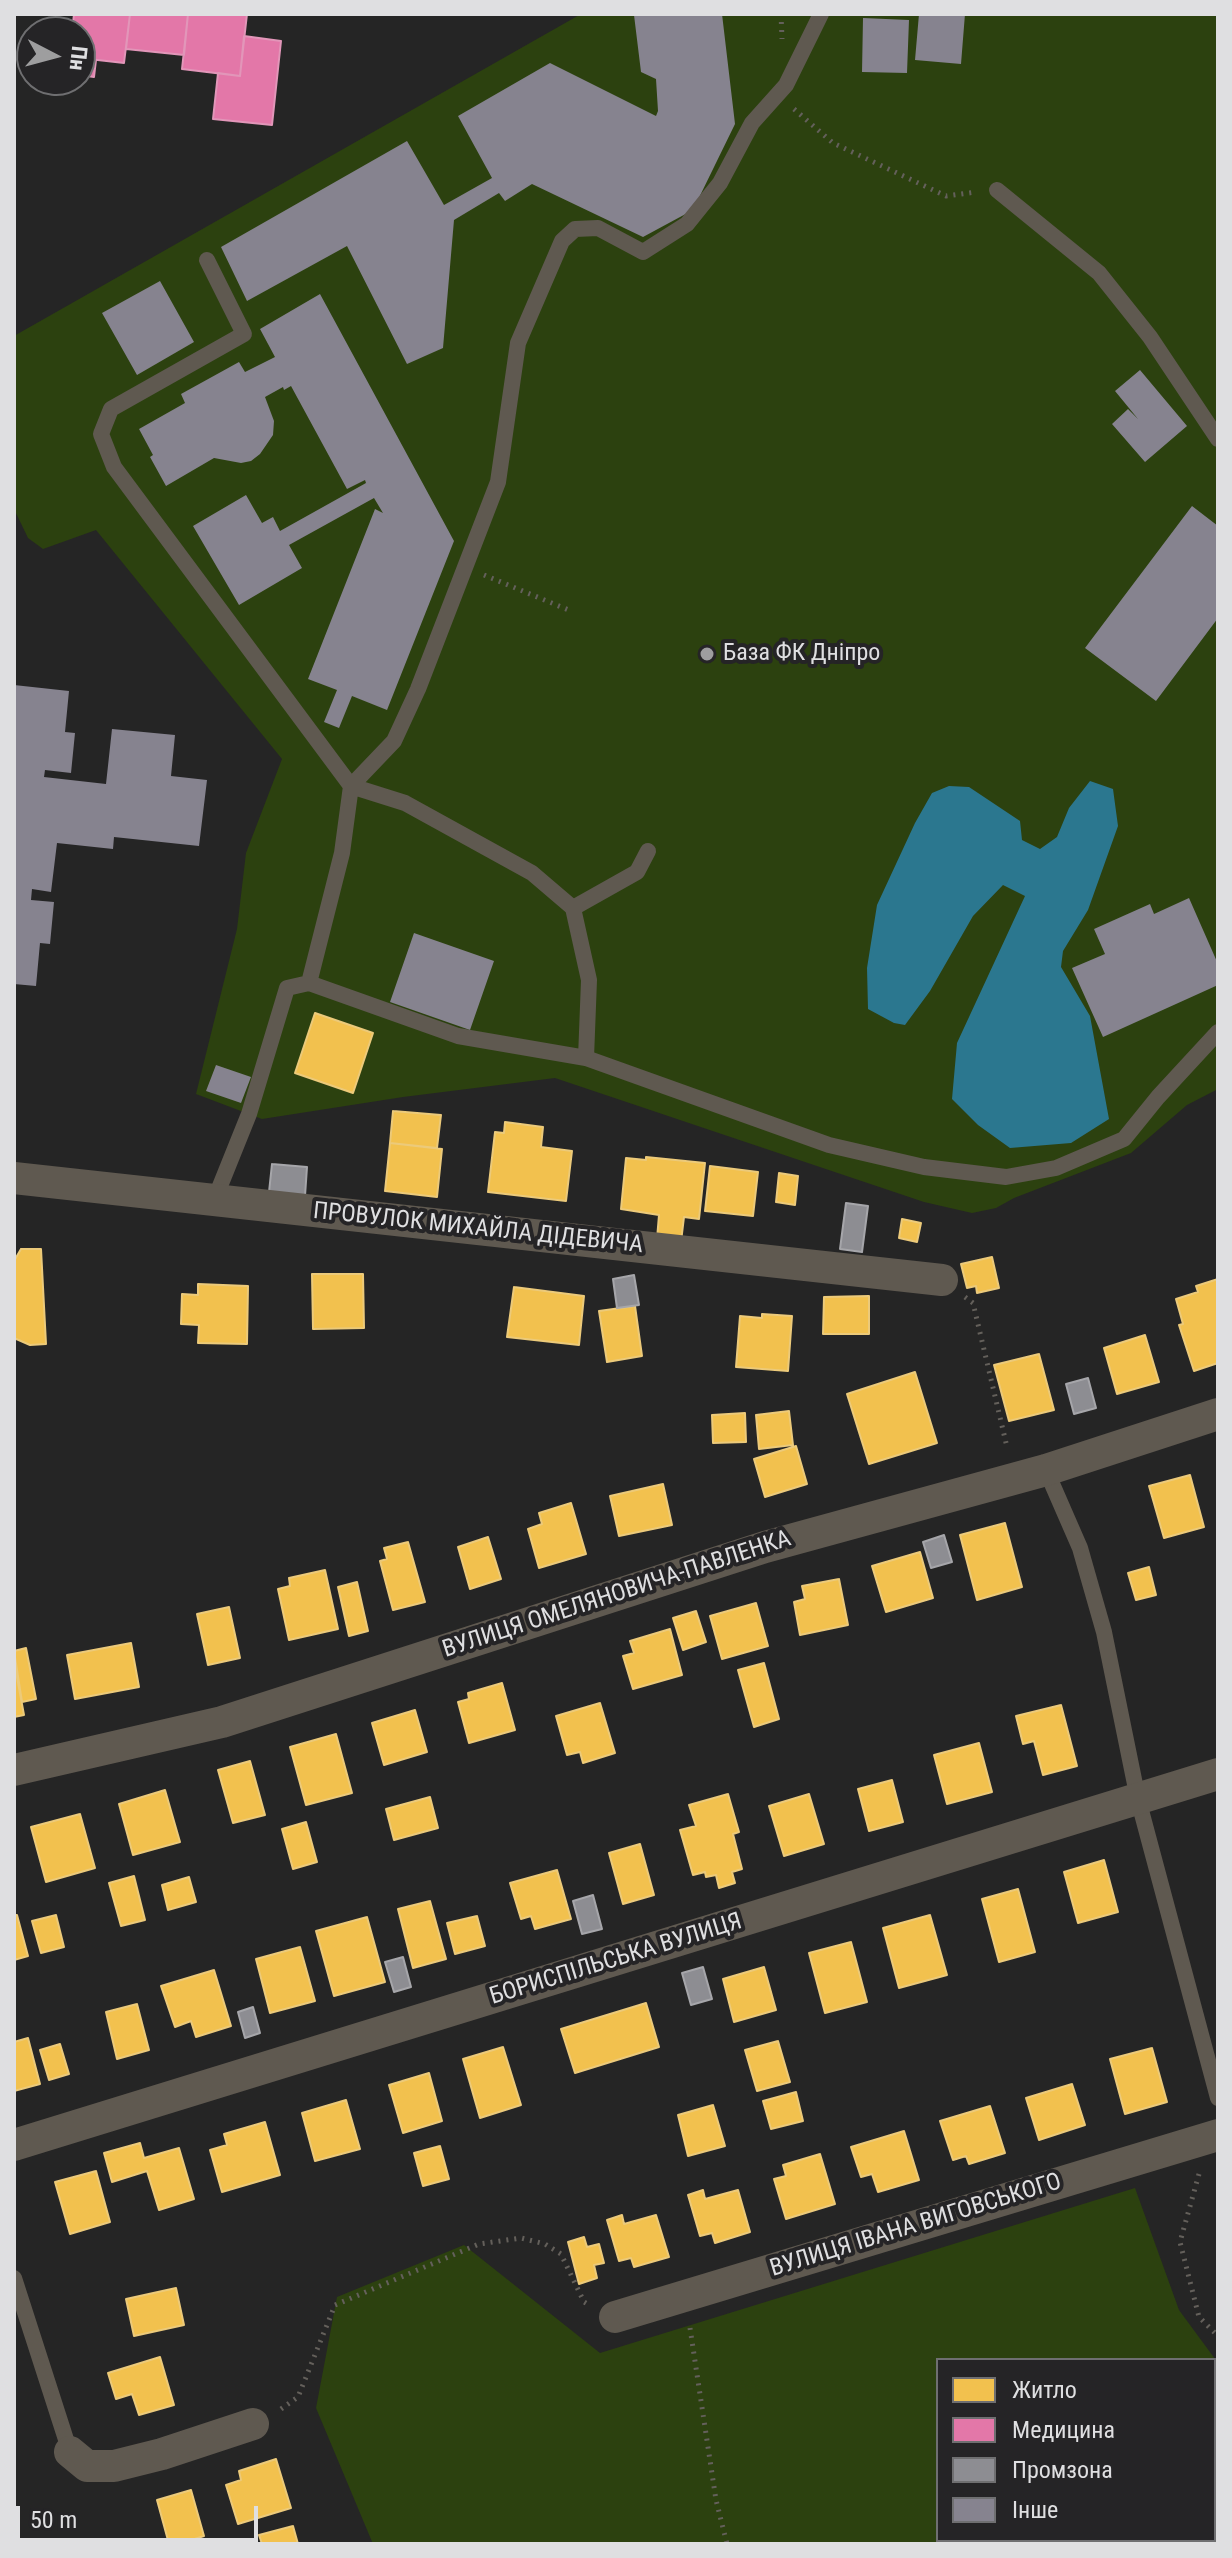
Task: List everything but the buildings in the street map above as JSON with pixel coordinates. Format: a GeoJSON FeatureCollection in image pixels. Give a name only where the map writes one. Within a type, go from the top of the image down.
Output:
{"type":"FeatureCollection","features":[{"type":"Feature","properties":{"kind":"street","name":"ПРОВУЛОК МИХАЙЛА ДІДЕВИЧА"},"geometry":{"type":"LineString","coordinates":[[14,1178],[942,1280]]}},
{"type":"Feature","properties":{"kind":"street","name":"ВУЛИЦЯ ОМЕЛЯНОВИЧА-ПАВЛЕНКА"},"geometry":{"type":"LineString","coordinates":[[14,1770],[222,1722],[765,1547],[1046,1470],[1218,1414]]}},
{"type":"Feature","properties":{"kind":"street","name":"БОРИСПІЛЬСЬКА ВУЛИЦЯ"},"geometry":{"type":"LineString","coordinates":[[14,2145],[1218,1774]]}},
{"type":"Feature","properties":{"kind":"street","name":"ВУЛИЦЯ ІВАНА ВИГОВСЬКОГО"},"geometry":{"type":"LineString","coordinates":[[615,2317],[1218,2135]]}},
{"type":"Feature","properties":{"kind":"street"},"geometry":{"type":"LineString","coordinates":[[70,2452],[87,2466],[114,2466],[253,2424]]}},
{"type":"Feature","properties":{"kind":"lane"},"geometry":{"type":"LineString","coordinates":[[309,983],[342,853],[351,786],[394,741],[418,689],[498,482],[518,343],[562,241],[575,229],[598,228],[643,252],[687,224],[720,183],[752,123],[786,85],[821,14]]}},
{"type":"Feature","properties":{"kind":"lane"},"geometry":{"type":"LineString","coordinates":[[997,190],[1099,273],[1150,337],[1218,439]]}},
{"type":"Feature","properties":{"kind":"lane"},"geometry":{"type":"LineString","coordinates":[[207,260],[244,334],[111,409],[101,434],[114,467],[351,786],[405,803],[532,873],[573,908],[589,980],[586,1058]]}},
{"type":"Feature","properties":{"kind":"lane"},"geometry":{"type":"LineString","coordinates":[[573,908],[637,872],[648,851]]}},
{"type":"Feature","properties":{"kind":"lane"},"geometry":{"type":"LineString","coordinates":[[214,1201],[249,1114],[287,988],[309,983],[458,1036],[586,1058],[829,1145],[924,1167],[1006,1177],[1056,1168],[1124,1139],[1218,1032]]}},
{"type":"Feature","properties":{"kind":"lane"},"geometry":{"type":"LineString","coordinates":[[1046,1470],[1080,1548],[1104,1632],[1138,1799],[1218,2098]]}},
{"type":"Feature","properties":{"kind":"lane"},"geometry":{"type":"LineString","coordinates":[[14,2278],[70,2452]]}},
{"type":"Feature","properties":{"kind":"path"},"geometry":{"type":"LineString","coordinates":[[781,14],[787,104],[833,143],[946,196],[997,190]]}},
{"type":"Feature","properties":{"kind":"path"},"geometry":{"type":"LineString","coordinates":[[465,567],[571,611]]}},
{"type":"Feature","properties":{"kind":"path"},"geometry":{"type":"LineString","coordinates":[[942,1280],[973,1303],[1014,1479]]}},
{"type":"Feature","properties":{"kind":"path"},"geometry":{"type":"LineString","coordinates":[[1203,2168],[1196,2180],[1180,2242],[1199,2317],[1218,2336]]}},
{"type":"Feature","properties":{"kind":"path"},"geometry":{"type":"LineString","coordinates":[[253,2424],[298,2397],[335,2305],[479,2244],[521,2238],[545,2244],[561,2254],[584,2302],[596,2312],[615,2317]]}},
{"type":"Feature","properties":{"kind":"path"},"geometry":{"type":"LineString","coordinates":[[686,2295],[716,2500],[727,2544]]}},
{"type":"Feature","properties":{"kind":"green space","name":"База ФК Дніпро"},"geometry":{"type":"Polygon","coordinates":[[[581,14],[1218,14],[1218,1089],[1187,1105],[1131,1153],[1014,1198],[996,1208],[972,1213],[924,1202],[555,1078],[262,1119],[196,1094],[237,929],[246,853],[282,759],[96,530],[43,549],[28,538],[14,509],[14,336],[581,14]]]}},
{"type":"Feature","properties":{"kind":"green space"},"geometry":{"type":"Polygon","coordinates":[[[1135,2188],[1179,2310],[1214,2358],[936,2358],[936,2542],[1216,2542],[1216,2360],[1218,2544],[373,2544],[316,2408],[337,2297],[464,2245],[600,2353],[1135,2188]]]}},
{"type":"Feature","properties":{"kind":"water"},"geometry":{"type":"Polygon","coordinates":[[[1090,781],[1113,789],[1118,826],[1088,910],[1063,951],[1061,967],[1090,1016],[1109,1119],[1071,1143],[1010,1148],[978,1125],[952,1099],[957,1043],[1025,896],[1003,885],[973,916],[930,991],[905,1025],[894,1023],[868,1009],[867,968],[877,905],[932,793],[949,786],[969,787],[1020,821],[1022,840],[1040,849],[1057,837],[1069,808],[1090,781]]]}},
{"type":"Feature","properties":{"kind":"place","name":"База ФК Дніпро"},"geometry":{"type":"Point","coordinates":[707,654]}}]}
